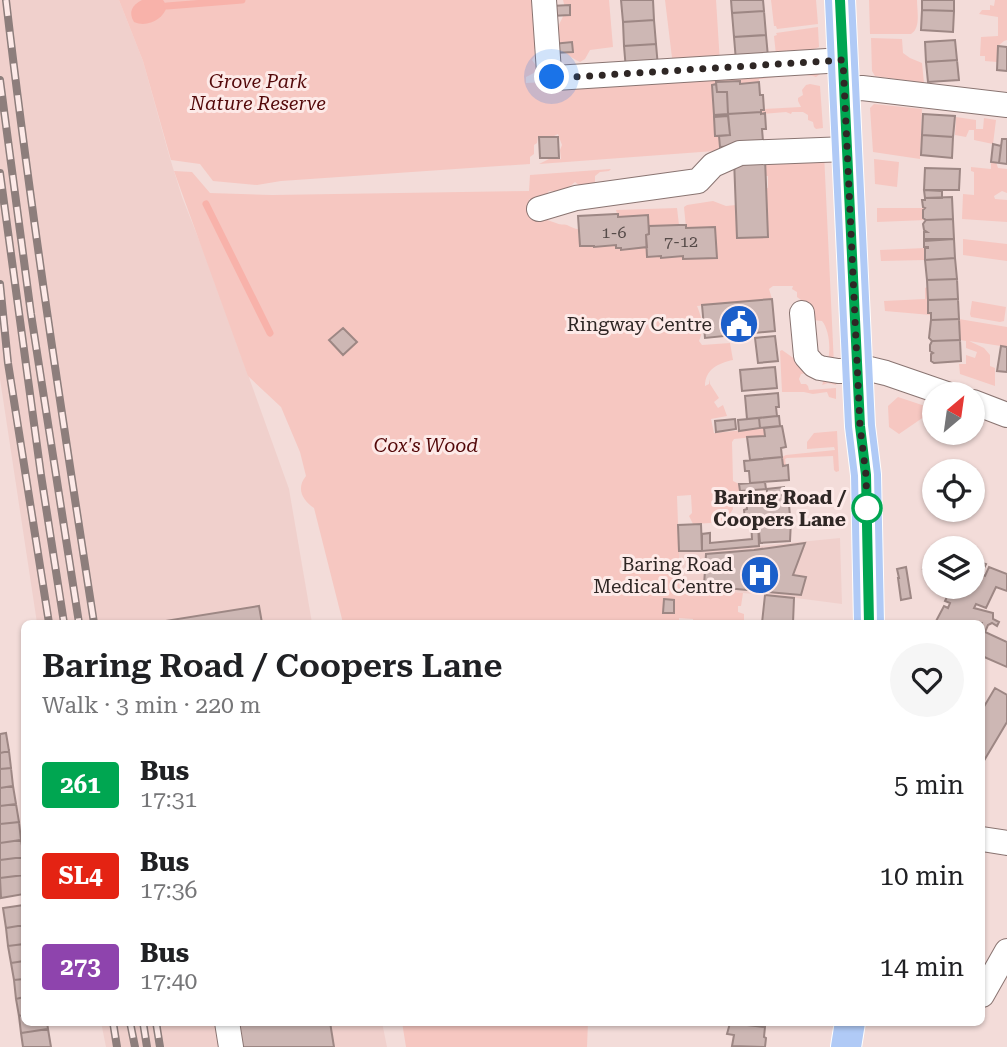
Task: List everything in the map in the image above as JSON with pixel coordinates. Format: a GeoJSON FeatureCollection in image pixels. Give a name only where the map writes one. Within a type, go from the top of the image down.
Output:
{"type":"FeatureCollection","features":[{"type":"Feature","properties":{"kind":"main road"},"geometry":{"type":"LineString","coordinates":[[840,0],[844,74],[839,149],[866,475],[869,620]]}},
{"type":"Feature","properties":{"kind":"main road"},"geometry":{"type":"LineString","coordinates":[[846,1047],[849,1026]]}},
{"type":"Feature","properties":{"kind":"street"},"geometry":{"type":"LineString","coordinates":[[544,0],[549,72],[555,78],[844,74],[862,88],[1007,105]]}},
{"type":"Feature","properties":{"kind":"street"},"geometry":{"type":"LineString","coordinates":[[539,209],[576,198],[695,182],[701,179],[710,167],[740,153],[839,149]]}},
{"type":"Feature","properties":{"kind":"street"},"geometry":{"type":"LineString","coordinates":[[802,313],[806,356],[814,365],[835,371],[857,366],[922,385]]}},
{"type":"Feature","properties":{"kind":"street"},"geometry":{"type":"LineString","coordinates":[[985,407],[1007,415]]}},
{"type":"Feature","properties":{"kind":"street"},"geometry":{"type":"LineString","coordinates":[[985,839],[1007,843]]}},
{"type":"Feature","properties":{"kind":"street"},"geometry":{"type":"LineString","coordinates":[[985,990],[1007,951]]}},
{"type":"Feature","properties":{"kind":"street"},"geometry":{"type":"LineString","coordinates":[[228,1026],[231,1047]]}},
{"type":"Feature","properties":{"kind":"shaded area"},"geometry":{"type":"Polygon","coordinates":[[[0,0],[119,0],[143,61],[182,197],[289,489],[311,620],[37,620],[0,379],[0,0]]]}},
{"type":"Feature","properties":{"kind":"shaded area"},"geometry":{"type":"Polygon","coordinates":[[[142,0],[163,0],[167,6],[159,18],[139,24],[134,22],[131,12],[142,0]]]}},
{"type":"Feature","properties":{"kind":"shaded area","name":"Baring Road Medical Centre"},"geometry":{"type":"Polygon","coordinates":[[[840,538],[842,604],[679,587],[679,551],[840,538]]]}},
{"type":"Feature","properties":{"kind":"shaded area"},"geometry":{"type":"Polygon","coordinates":[[[102,1026],[383,1026],[387,1047],[106,1047],[102,1026]]]}},
{"type":"Feature","properties":{"kind":"green space","name":"Grove Park Nature Reserve"},"geometry":{"type":"Polygon","coordinates":[[[119,0],[534,0],[536,15],[532,19],[535,20],[538,46],[534,49],[535,56],[532,60],[537,67],[535,72],[526,77],[526,83],[819,68],[820,74],[816,77],[789,76],[759,79],[759,82],[717,82],[712,85],[715,135],[719,136],[720,147],[727,146],[728,150],[539,164],[549,159],[561,159],[562,145],[558,134],[538,137],[530,164],[281,181],[257,185],[213,181],[200,164],[171,160],[143,61],[119,0]]]}},
{"type":"Feature","properties":{"kind":"green space"},"geometry":{"type":"Polygon","coordinates":[[[563,0],[609,0],[613,47],[590,50],[580,62],[567,54],[560,47],[557,37],[563,17],[563,0]]]}},
{"type":"Feature","properties":{"kind":"green space"},"geometry":{"type":"Polygon","coordinates":[[[665,0],[716,0],[720,63],[673,66],[665,0]]]}},
{"type":"Feature","properties":{"kind":"green space"},"geometry":{"type":"Polygon","coordinates":[[[771,0],[816,0],[818,24],[777,29],[774,26],[771,0]]]}},
{"type":"Feature","properties":{"kind":"green space"},"geometry":{"type":"Polygon","coordinates":[[[869,0],[917,0],[916,28],[911,34],[870,34],[869,0]]]}},
{"type":"Feature","properties":{"kind":"green space"},"geometry":{"type":"Polygon","coordinates":[[[995,0],[1007,0],[1007,40],[998,46],[997,62],[985,61],[985,56],[980,56],[981,37],[998,36],[998,17],[979,14],[982,10],[990,10],[990,5],[994,6],[995,0]]]}},
{"type":"Feature","properties":{"kind":"green space"},"geometry":{"type":"Polygon","coordinates":[[[818,27],[819,47],[795,57],[776,55],[776,33],[818,27]]]}},
{"type":"Feature","properties":{"kind":"green space"},"geometry":{"type":"Polygon","coordinates":[[[871,38],[902,39],[903,53],[922,63],[924,83],[875,76],[872,71],[871,38]]]}},
{"type":"Feature","properties":{"kind":"green space"},"geometry":{"type":"Polygon","coordinates":[[[806,85],[820,86],[823,128],[816,129],[813,122],[808,120],[808,115],[803,112],[761,114],[764,109],[801,107],[798,98],[803,95],[802,90],[806,85]]]}},
{"type":"Feature","properties":{"kind":"green space"},"geometry":{"type":"Polygon","coordinates":[[[874,104],[922,109],[920,159],[873,152],[870,108],[874,104]]]}},
{"type":"Feature","properties":{"kind":"green space"},"geometry":{"type":"Polygon","coordinates":[[[956,117],[976,120],[976,129],[983,129],[984,118],[996,120],[993,144],[974,140],[974,130],[969,130],[966,137],[955,135],[956,117]]]}},
{"type":"Feature","properties":{"kind":"green space","name":"Cox's Wood"},"geometry":{"type":"Polygon","coordinates":[[[824,153],[834,365],[828,359],[829,339],[822,321],[813,320],[797,297],[797,292],[792,289],[793,286],[773,286],[769,289],[772,299],[697,306],[702,323],[699,341],[702,345],[730,343],[733,360],[714,368],[707,375],[705,386],[710,379],[710,384],[719,398],[714,402],[718,408],[723,405],[727,416],[711,419],[714,433],[764,428],[765,436],[734,439],[732,442],[733,481],[739,484],[739,496],[732,500],[733,509],[730,514],[734,521],[741,516],[744,521],[693,524],[689,516],[692,513],[691,495],[677,496],[679,587],[743,593],[738,612],[744,614],[744,620],[342,620],[314,508],[302,494],[301,485],[306,476],[300,452],[281,407],[248,376],[174,171],[192,172],[210,193],[272,195],[529,191],[530,175],[611,169],[595,176],[595,185],[584,189],[575,182],[563,190],[549,191],[545,196],[533,201],[529,199],[528,212],[578,229],[580,246],[616,245],[616,248],[622,250],[647,247],[647,257],[683,256],[684,259],[717,257],[715,227],[686,228],[684,207],[687,205],[713,201],[726,206],[736,205],[737,238],[768,237],[768,176],[765,176],[765,158],[824,153]]]}},
{"type":"Feature","properties":{"kind":"green space"},"geometry":{"type":"Polygon","coordinates":[[[874,159],[899,162],[897,187],[875,184],[874,159]]]}},
{"type":"Feature","properties":{"kind":"green space"},"geometry":{"type":"Polygon","coordinates":[[[991,162],[996,162],[998,168],[1007,169],[1007,193],[1002,191],[994,196],[995,199],[1007,200],[1007,222],[962,219],[963,194],[974,195],[974,172],[971,167],[991,169],[991,162]]]}},
{"type":"Feature","properties":{"kind":"green space"},"geometry":{"type":"Polygon","coordinates":[[[677,208],[679,225],[649,226],[648,215],[618,217],[616,210],[677,208]]]}},
{"type":"Feature","properties":{"kind":"green space"},"geometry":{"type":"Polygon","coordinates":[[[877,208],[925,208],[923,217],[926,220],[877,222],[877,208]]]}},
{"type":"Feature","properties":{"kind":"green space"},"geometry":{"type":"Polygon","coordinates":[[[963,239],[1007,244],[1007,261],[963,255],[963,239]]]}},
{"type":"Feature","properties":{"kind":"green space"},"geometry":{"type":"Polygon","coordinates":[[[925,248],[925,260],[881,261],[880,250],[925,248]]]}},
{"type":"Feature","properties":{"kind":"green space"},"geometry":{"type":"Polygon","coordinates":[[[927,287],[928,312],[931,315],[885,311],[884,301],[925,299],[927,287]]]}},
{"type":"Feature","properties":{"kind":"green space"},"geometry":{"type":"Polygon","coordinates":[[[972,301],[1006,307],[1004,321],[971,317],[972,301]]]}},
{"type":"Feature","properties":{"kind":"green space"},"geometry":{"type":"Polygon","coordinates":[[[959,319],[1007,327],[1007,347],[969,341],[984,348],[990,355],[990,366],[995,368],[995,386],[960,374],[959,364],[966,364],[966,355],[975,358],[977,352],[966,348],[966,341],[960,340],[959,319]]]}},
{"type":"Feature","properties":{"kind":"green space"},"geometry":{"type":"Polygon","coordinates":[[[782,350],[826,381],[832,382],[836,379],[836,385],[822,385],[822,379],[806,373],[801,374],[799,379],[809,390],[836,388],[836,399],[829,397],[827,392],[782,392],[782,350]]]}},
{"type":"Feature","properties":{"kind":"green space"},"geometry":{"type":"Polygon","coordinates":[[[898,397],[922,405],[922,418],[899,434],[889,427],[888,406],[898,397]]]}},
{"type":"Feature","properties":{"kind":"green space"},"geometry":{"type":"Polygon","coordinates":[[[837,431],[839,471],[834,470],[833,456],[787,458],[786,466],[783,466],[782,457],[786,455],[835,450],[834,447],[807,449],[807,442],[814,433],[837,431]]]}},
{"type":"Feature","properties":{"kind":"green space"},"geometry":{"type":"Polygon","coordinates":[[[403,1026],[588,1026],[587,1047],[406,1047],[403,1026]]]}},
{"type":"Feature","properties":{"kind":"building"},"geometry":{"type":"Polygon","coordinates":[[[621,0],[653,0],[654,20],[623,22],[621,0]]]}},
{"type":"Feature","properties":{"kind":"building"},"geometry":{"type":"Polygon","coordinates":[[[731,0],[763,0],[764,11],[732,13],[731,0]]]}},
{"type":"Feature","properties":{"kind":"building"},"geometry":{"type":"Polygon","coordinates":[[[922,0],[954,0],[954,11],[922,10],[922,0]]]}},
{"type":"Feature","properties":{"kind":"building"},"geometry":{"type":"Polygon","coordinates":[[[570,5],[570,15],[551,16],[551,6],[570,5]]]}},
{"type":"Feature","properties":{"kind":"building"},"geometry":{"type":"Polygon","coordinates":[[[922,10],[954,11],[953,32],[921,30],[922,10]]]}},
{"type":"Feature","properties":{"kind":"building"},"geometry":{"type":"Polygon","coordinates":[[[764,11],[766,35],[734,37],[732,13],[764,11]]]}},
{"type":"Feature","properties":{"kind":"building"},"geometry":{"type":"Polygon","coordinates":[[[654,20],[656,44],[624,46],[623,22],[654,20]]]}},
{"type":"Feature","properties":{"kind":"building"},"geometry":{"type":"Polygon","coordinates":[[[766,35],[768,57],[736,61],[734,37],[766,35]]]}},
{"type":"Feature","properties":{"kind":"building"},"geometry":{"type":"Polygon","coordinates":[[[955,40],[957,60],[926,62],[925,42],[955,40]]]}},
{"type":"Feature","properties":{"kind":"building"},"geometry":{"type":"Polygon","coordinates":[[[572,42],[573,52],[553,53],[553,44],[572,42]]]}},
{"type":"Feature","properties":{"kind":"building"},"geometry":{"type":"Polygon","coordinates":[[[656,44],[658,67],[626,70],[624,46],[656,44]]]}},
{"type":"Feature","properties":{"kind":"building"},"geometry":{"type":"Polygon","coordinates":[[[998,46],[1007,47],[1007,71],[997,70],[998,46]]]}},
{"type":"Feature","properties":{"kind":"building"},"geometry":{"type":"Polygon","coordinates":[[[957,60],[959,80],[928,82],[926,62],[957,60]]]}},
{"type":"Feature","properties":{"kind":"building"},"geometry":{"type":"Polygon","coordinates":[[[740,81],[740,84],[759,82],[764,110],[728,114],[727,92],[717,92],[716,82],[740,81]]]}},
{"type":"Feature","properties":{"kind":"building"},"geometry":{"type":"Polygon","coordinates":[[[716,84],[717,92],[727,92],[728,114],[714,115],[712,85],[716,84]]]}},
{"type":"Feature","properties":{"kind":"building"},"geometry":{"type":"Polygon","coordinates":[[[765,113],[766,129],[762,129],[763,141],[720,147],[719,136],[730,135],[728,114],[765,113]]]}},
{"type":"Feature","properties":{"kind":"building"},"geometry":{"type":"Polygon","coordinates":[[[923,114],[955,116],[953,137],[922,135],[923,114]]]}},
{"type":"Feature","properties":{"kind":"building"},"geometry":{"type":"Polygon","coordinates":[[[728,116],[730,135],[715,136],[714,117],[728,116]]]}},
{"type":"Feature","properties":{"kind":"building"},"geometry":{"type":"Polygon","coordinates":[[[922,135],[953,137],[952,158],[921,155],[922,135]]]}},
{"type":"Feature","properties":{"kind":"building"},"geometry":{"type":"Polygon","coordinates":[[[539,137],[558,137],[559,158],[540,158],[539,137]]]}},
{"type":"Feature","properties":{"kind":"building"},"geometry":{"type":"Polygon","coordinates":[[[1002,139],[1007,139],[1007,164],[999,163],[1002,139]]]}},
{"type":"Feature","properties":{"kind":"building"},"geometry":{"type":"Polygon","coordinates":[[[993,144],[1001,146],[999,163],[991,162],[993,144]]]}},
{"type":"Feature","properties":{"kind":"building"},"geometry":{"type":"Polygon","coordinates":[[[765,158],[768,237],[737,238],[734,159],[765,158]]]}},
{"type":"Feature","properties":{"kind":"building"},"geometry":{"type":"Polygon","coordinates":[[[925,168],[960,169],[959,190],[924,190],[925,168]]]}},
{"type":"Feature","properties":{"kind":"building"},"geometry":{"type":"Polygon","coordinates":[[[924,190],[942,191],[942,198],[925,198],[924,190]]]}},
{"type":"Feature","properties":{"kind":"building"},"geometry":{"type":"Polygon","coordinates":[[[952,197],[953,219],[923,218],[925,208],[922,200],[952,197]]]}},
{"type":"Feature","properties":{"kind":"building"},"geometry":{"type":"Polygon","coordinates":[[[618,214],[618,217],[648,215],[647,247],[621,250],[616,248],[616,245],[580,246],[578,216],[618,214]]]}},
{"type":"Feature","properties":{"kind":"building"},"geometry":{"type":"Polygon","coordinates":[[[953,219],[954,239],[924,239],[924,232],[927,232],[923,224],[926,220],[953,219]]]}},
{"type":"Feature","properties":{"kind":"building"},"geometry":{"type":"Polygon","coordinates":[[[686,225],[686,228],[715,227],[717,258],[647,257],[646,235],[649,234],[649,226],[686,225]]]}},
{"type":"Feature","properties":{"kind":"building"},"geometry":{"type":"Polygon","coordinates":[[[954,239],[955,258],[925,260],[925,248],[928,247],[924,247],[924,241],[954,239]]]}},
{"type":"Feature","properties":{"kind":"building"},"geometry":{"type":"Polygon","coordinates":[[[955,258],[957,279],[927,280],[925,260],[955,258]]]}},
{"type":"Feature","properties":{"kind":"building"},"geometry":{"type":"Polygon","coordinates":[[[957,279],[958,299],[928,300],[927,280],[957,279]]]}},
{"type":"Feature","properties":{"kind":"building","name":"Ringway Centre"},"geometry":{"type":"Polygon","coordinates":[[[772,299],[775,331],[705,338],[702,305],[772,299]]]}},
{"type":"Feature","properties":{"kind":"building"},"geometry":{"type":"Polygon","coordinates":[[[958,299],[959,319],[931,320],[928,300],[958,299]]]}},
{"type":"Feature","properties":{"kind":"building"},"geometry":{"type":"Polygon","coordinates":[[[959,319],[960,340],[932,341],[929,338],[931,320],[959,319]]]}},
{"type":"Feature","properties":{"kind":"building"},"geometry":{"type":"Polygon","coordinates":[[[343,328],[357,342],[343,355],[329,340],[343,328]]]}},
{"type":"Feature","properties":{"kind":"building"},"geometry":{"type":"Polygon","coordinates":[[[775,336],[778,361],[758,363],[755,338],[775,336]]]}},
{"type":"Feature","properties":{"kind":"building"},"geometry":{"type":"Polygon","coordinates":[[[960,340],[961,361],[931,361],[932,341],[960,340]]]}},
{"type":"Feature","properties":{"kind":"building"},"geometry":{"type":"Polygon","coordinates":[[[1001,346],[1007,347],[1007,372],[997,371],[1001,346]]]}},
{"type":"Feature","properties":{"kind":"building"},"geometry":{"type":"Polygon","coordinates":[[[775,367],[777,388],[742,391],[740,370],[775,367]]]}},
{"type":"Feature","properties":{"kind":"building"},"geometry":{"type":"Polygon","coordinates":[[[778,393],[777,416],[747,419],[745,396],[778,393]]]}},
{"type":"Feature","properties":{"kind":"building"},"geometry":{"type":"Polygon","coordinates":[[[779,416],[780,426],[760,428],[759,418],[779,416]]]}},
{"type":"Feature","properties":{"kind":"building"},"geometry":{"type":"Polygon","coordinates":[[[759,418],[760,428],[739,431],[738,420],[759,418]]]}},
{"type":"Feature","properties":{"kind":"building"},"geometry":{"type":"Polygon","coordinates":[[[735,419],[736,429],[716,432],[715,421],[735,419]]]}},
{"type":"Feature","properties":{"kind":"building"},"geometry":{"type":"Polygon","coordinates":[[[782,426],[786,447],[781,448],[782,457],[750,460],[747,437],[765,436],[764,428],[782,426]]]}},
{"type":"Feature","properties":{"kind":"building"},"geometry":{"type":"Polygon","coordinates":[[[782,457],[783,466],[788,465],[789,480],[750,483],[749,471],[745,471],[744,461],[782,457]]]}},
{"type":"Feature","properties":{"kind":"building"},"geometry":{"type":"Polygon","coordinates":[[[765,482],[766,489],[740,491],[739,484],[765,482]]]}},
{"type":"Feature","properties":{"kind":"building"},"geometry":{"type":"Polygon","coordinates":[[[784,487],[784,495],[767,496],[767,489],[784,487]]]}},
{"type":"Feature","properties":{"kind":"building"},"geometry":{"type":"Polygon","coordinates":[[[786,495],[790,516],[787,518],[745,520],[746,498],[786,495]]]}},
{"type":"Feature","properties":{"kind":"building"},"geometry":{"type":"Polygon","coordinates":[[[758,520],[791,520],[790,541],[760,543],[758,520]]]}},
{"type":"Feature","properties":{"kind":"building"},"geometry":{"type":"Polygon","coordinates":[[[758,520],[759,546],[702,551],[702,534],[710,533],[710,543],[752,539],[751,521],[758,520]]]}},
{"type":"Feature","properties":{"kind":"building"},"geometry":{"type":"Polygon","coordinates":[[[701,524],[702,551],[679,551],[678,525],[701,524]]]}},
{"type":"Feature","properties":{"kind":"building","name":"Baring Road Medical Centre"},"geometry":{"type":"Polygon","coordinates":[[[805,543],[793,575],[806,577],[801,595],[704,586],[706,554],[805,543]]]}},
{"type":"Feature","properties":{"kind":"building"},"geometry":{"type":"Polygon","coordinates":[[[906,567],[911,598],[901,600],[897,569],[906,567]]]}},
{"type":"Feature","properties":{"kind":"building"},"geometry":{"type":"Polygon","coordinates":[[[989,567],[1007,574],[1007,591],[996,587],[986,608],[976,604],[974,608],[993,613],[993,619],[999,622],[997,626],[992,623],[988,625],[985,632],[985,620],[937,620],[944,606],[948,608],[950,603],[945,601],[985,599],[985,576],[989,567]]]}},
{"type":"Feature","properties":{"kind":"building"},"geometry":{"type":"Polygon","coordinates":[[[765,595],[794,598],[793,620],[762,620],[765,595]]]}},
{"type":"Feature","properties":{"kind":"building"},"geometry":{"type":"Polygon","coordinates":[[[664,599],[674,600],[674,613],[663,613],[664,599]]]}},
{"type":"Feature","properties":{"kind":"building"},"geometry":{"type":"Polygon","coordinates":[[[259,606],[261,620],[171,620],[259,606]]]}},
{"type":"Feature","properties":{"kind":"building"},"geometry":{"type":"Polygon","coordinates":[[[985,632],[1007,642],[1007,667],[985,657],[985,632]]]}},
{"type":"Feature","properties":{"kind":"building"},"geometry":{"type":"Polygon","coordinates":[[[995,688],[1007,695],[1007,722],[985,759],[985,705],[995,688]]]}},
{"type":"Feature","properties":{"kind":"building"},"geometry":{"type":"Polygon","coordinates":[[[6,733],[9,751],[0,753],[0,734],[6,733]]]}},
{"type":"Feature","properties":{"kind":"building"},"geometry":{"type":"Polygon","coordinates":[[[9,751],[11,768],[0,769],[0,753],[9,751]]]}},
{"type":"Feature","properties":{"kind":"building"},"geometry":{"type":"Polygon","coordinates":[[[11,768],[13,786],[0,788],[0,769],[11,768]]]}},
{"type":"Feature","properties":{"kind":"building"},"geometry":{"type":"Polygon","coordinates":[[[13,786],[16,804],[0,806],[0,788],[13,786]]]}},
{"type":"Feature","properties":{"kind":"building"},"geometry":{"type":"Polygon","coordinates":[[[16,804],[19,822],[0,824],[0,806],[16,804]]]}},
{"type":"Feature","properties":{"kind":"building"},"geometry":{"type":"Polygon","coordinates":[[[19,822],[21,840],[0,843],[0,824],[19,822]]]}},
{"type":"Feature","properties":{"kind":"building"},"geometry":{"type":"Polygon","coordinates":[[[21,840],[21,857],[0,860],[0,843],[21,840]]]}},
{"type":"Feature","properties":{"kind":"building"},"geometry":{"type":"Polygon","coordinates":[[[21,857],[21,875],[0,878],[0,860],[21,857]]]}},
{"type":"Feature","properties":{"kind":"building"},"geometry":{"type":"Polygon","coordinates":[[[21,875],[21,895],[1,898],[0,878],[21,875]]]}},
{"type":"Feature","properties":{"kind":"building"},"geometry":{"type":"Polygon","coordinates":[[[21,905],[21,926],[6,928],[3,908],[21,905]]]}},
{"type":"Feature","properties":{"kind":"building"},"geometry":{"type":"Polygon","coordinates":[[[21,926],[21,944],[8,946],[6,928],[21,926]]]}},
{"type":"Feature","properties":{"kind":"building"},"geometry":{"type":"Polygon","coordinates":[[[21,944],[21,961],[11,963],[8,946],[21,944]]]}},
{"type":"Feature","properties":{"kind":"building"},"geometry":{"type":"Polygon","coordinates":[[[21,961],[21,979],[14,980],[11,963],[21,961]]]}},
{"type":"Feature","properties":{"kind":"building"},"geometry":{"type":"Polygon","coordinates":[[[21,979],[21,998],[16,999],[14,980],[21,979]]]}},
{"type":"Feature","properties":{"kind":"building"},"geometry":{"type":"Polygon","coordinates":[[[21,998],[21,1016],[19,1016],[16,999],[21,998]]]}},
{"type":"Feature","properties":{"kind":"building"},"geometry":{"type":"Polygon","coordinates":[[[19,1016],[21,1026],[48,1026],[48,1029],[21,1033],[19,1016]]]}},
{"type":"Feature","properties":{"kind":"building"},"geometry":{"type":"Polygon","coordinates":[[[233,1026],[331,1026],[334,1047],[236,1047],[233,1026]]]}},
{"type":"Feature","properties":{"kind":"building"},"geometry":{"type":"Polygon","coordinates":[[[729,1026],[765,1027],[765,1047],[732,1046],[734,1035],[727,1034],[729,1026]]]}},
{"type":"Feature","properties":{"kind":"building"},"geometry":{"type":"Polygon","coordinates":[[[48,1029],[51,1047],[23,1047],[21,1033],[48,1029]]]}},
{"type":"Feature","properties":{"kind":"waterway"},"geometry":{"type":"LineString","coordinates":[[167,6],[242,0]]}},
{"type":"Feature","properties":{"kind":"waterway"},"geometry":{"type":"LineString","coordinates":[[206,204],[270,333]]}},
{"type":"Feature","properties":{"kind":"railway"},"geometry":{"type":"LineString","coordinates":[[6,0],[58,390],[94,620]]}},
{"type":"Feature","properties":{"kind":"railway"},"geometry":{"type":"LineString","coordinates":[[0,80],[31,314],[79,620]]}},
{"type":"Feature","properties":{"kind":"railway"},"geometry":{"type":"LineString","coordinates":[[0,173],[64,620]]}},
{"type":"Feature","properties":{"kind":"railway"},"geometry":{"type":"LineString","coordinates":[[0,284],[8,363],[49,620]]}},
{"type":"Feature","properties":{"kind":"railway"},"geometry":{"type":"LineString","coordinates":[[114,1026],[117,1047]]}},
{"type":"Feature","properties":{"kind":"railway"},"geometry":{"type":"LineString","coordinates":[[131,1026],[135,1047]]}},
{"type":"Feature","properties":{"kind":"railway"},"geometry":{"type":"LineString","coordinates":[[144,1026],[147,1047]]}},
{"type":"Feature","properties":{"kind":"railway"},"geometry":{"type":"LineString","coordinates":[[157,1026],[160,1047]]}},
{"type":"Feature","properties":{"kind":"bus line","name":"261"},"geometry":{"type":"LineString","coordinates":[[840,0],[860,426],[866,475],[869,620]]}},
{"type":"Feature","properties":{"kind":"place","name":"Ringway Centre"},"geometry":{"type":"Point","coordinates":[739,324]}},
{"type":"Feature","properties":{"kind":"place","name":"Baring Road / Coopers Lane"},"geometry":{"type":"Point","coordinates":[867,508]}},
{"type":"Feature","properties":{"kind":"place","name":"Baring Road Medical Centre"},"geometry":{"type":"Point","coordinates":[760,575]}},
{"type":"Feature","properties":{"kind":"route"},"geometry":{"type":"LineString","coordinates":[[552,77],[843,60],[860,426],[867,508]]}}]}
